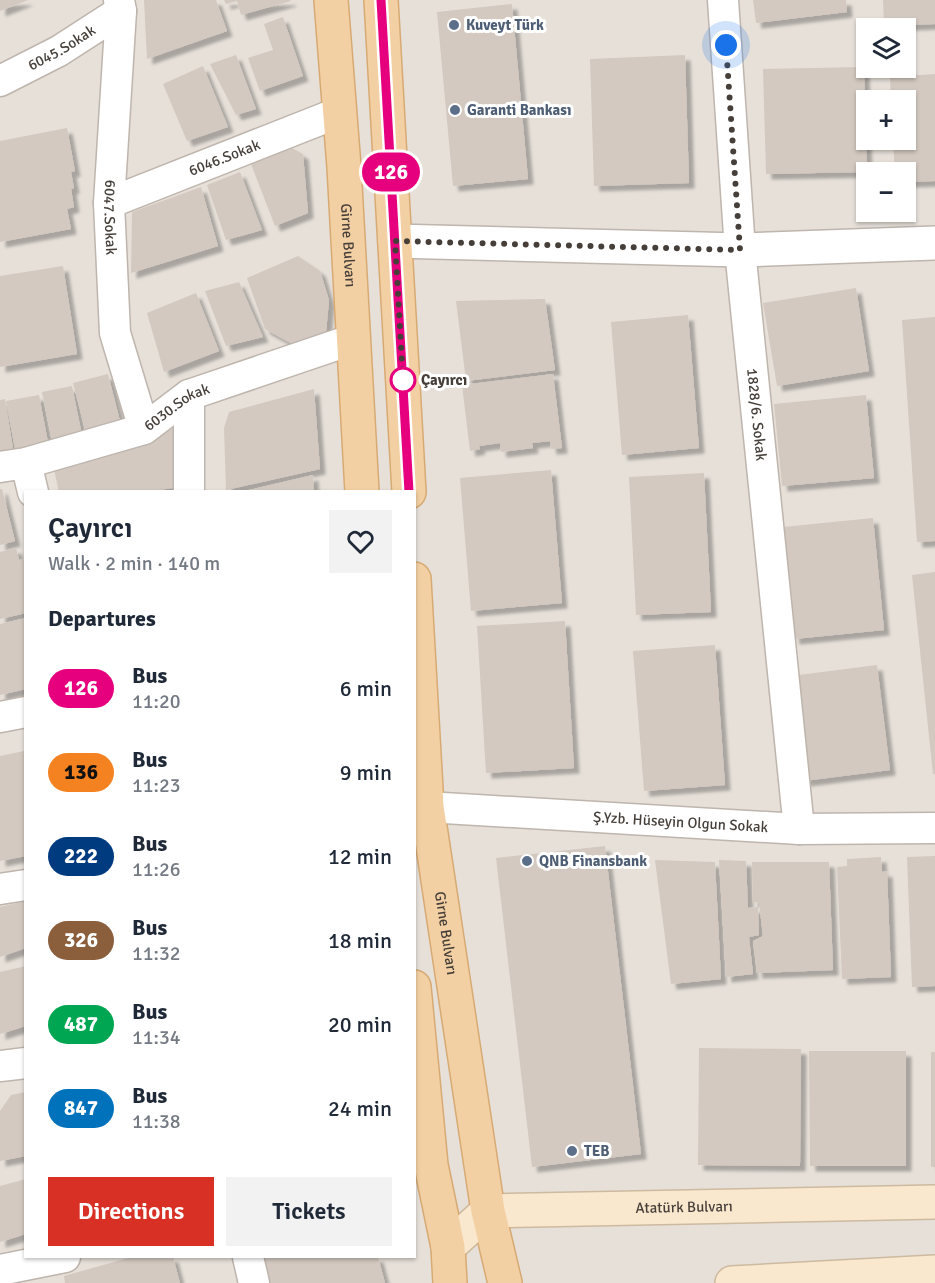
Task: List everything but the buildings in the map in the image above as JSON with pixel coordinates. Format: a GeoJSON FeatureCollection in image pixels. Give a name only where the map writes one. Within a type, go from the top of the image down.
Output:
{"type":"FeatureCollection","features":[{"type":"Feature","properties":{"kind":"main road","name":"Girne Bulvarı"},"geometry":{"type":"LineString","coordinates":[[331,0],[340,112],[362,490]]}},
{"type":"Feature","properties":{"kind":"main road"},"geometry":{"type":"LineString","coordinates":[[381,0],[409,490]]}},
{"type":"Feature","properties":{"kind":"main road","name":"Girne Bulvarı"},"geometry":{"type":"LineString","coordinates":[[416,614],[427,807],[488,1211],[505,1283]]}},
{"type":"Feature","properties":{"kind":"main road"},"geometry":{"type":"LineString","coordinates":[[416,1017],[423,1168],[448,1247],[450,1283]]}},
{"type":"Feature","properties":{"kind":"main road","name":"Atatürk Bulvarı"},"geometry":{"type":"LineString","coordinates":[[488,1211],[935,1202]]}},
{"type":"Feature","properties":{"kind":"main road"},"geometry":{"type":"LineString","coordinates":[[448,1247],[488,1211]]}},
{"type":"Feature","properties":{"kind":"main road"},"geometry":{"type":"LineString","coordinates":[[448,1247],[493,1283]]}},
{"type":"Feature","properties":{"kind":"main road"},"geometry":{"type":"LineString","coordinates":[[732,1283],[935,1272]]}},
{"type":"Feature","properties":{"kind":"street","name":"1828/6. Sokak"},"geometry":{"type":"LineString","coordinates":[[723,0],[740,250],[799,829]]}},
{"type":"Feature","properties":{"kind":"street","name":"6045.Sokak"},"geometry":{"type":"LineString","coordinates":[[0,81],[59,51],[121,4]]}},
{"type":"Feature","properties":{"kind":"street","name":"6047.Sokak"},"geometry":{"type":"LineString","coordinates":[[121,4],[109,203],[116,333],[144,429]]}},
{"type":"Feature","properties":{"kind":"street","name":"6046.Sokak"},"geometry":{"type":"LineString","coordinates":[[109,203],[340,112]]}},
{"type":"Feature","properties":{"kind":"street"},"geometry":{"type":"LineString","coordinates":[[395,241],[740,250],[935,243]]}},
{"type":"Feature","properties":{"kind":"street","name":"6030.Sokak"},"geometry":{"type":"LineString","coordinates":[[13,465],[144,429],[189,395],[354,339]]}},
{"type":"Feature","properties":{"kind":"street"},"geometry":{"type":"LineString","coordinates":[[189,395],[189,490]]}},
{"type":"Feature","properties":{"kind":"street"},"geometry":{"type":"LineString","coordinates":[[13,465],[32,490]]}},
{"type":"Feature","properties":{"kind":"street"},"geometry":{"type":"LineString","coordinates":[[0,717],[24,712]]}},
{"type":"Feature","properties":{"kind":"street","name":"Ş.Yzb. Hüseyin Olgun Sokak"},"geometry":{"type":"LineString","coordinates":[[427,807],[799,829],[935,828]]}},
{"type":"Feature","properties":{"kind":"street"},"geometry":{"type":"LineString","coordinates":[[0,889],[24,885]]}},
{"type":"Feature","properties":{"kind":"street"},"geometry":{"type":"LineString","coordinates":[[0,1066],[24,1063]]}},
{"type":"Feature","properties":{"kind":"street"},"geometry":{"type":"LineString","coordinates":[[0,1270],[32,1274],[63,1258]]}},
{"type":"Feature","properties":{"kind":"street"},"geometry":{"type":"LineString","coordinates":[[248,1258],[254,1283]]}},
{"type":"Feature","properties":{"kind":"shaded area"},"geometry":{"type":"Polygon","coordinates":[[[0,0],[935,0],[935,1283],[0,1283],[0,0]]]}},
{"type":"Feature","properties":{"kind":"bus line","name":"126"},"geometry":{"type":"LineString","coordinates":[[381,0],[409,490]]}},
{"type":"Feature","properties":{"kind":"place","name":"Kuveyt Türk"},"geometry":{"type":"Point","coordinates":[454,25]}},
{"type":"Feature","properties":{"kind":"place","name":"Garanti Bankası"},"geometry":{"type":"Point","coordinates":[455,110]}},
{"type":"Feature","properties":{"kind":"place","name":"Çayırcı"},"geometry":{"type":"Point","coordinates":[403,380]}},
{"type":"Feature","properties":{"kind":"place","name":"QNB Finansbank"},"geometry":{"type":"Point","coordinates":[527,861]}},
{"type":"Feature","properties":{"kind":"place","name":"TEB"},"geometry":{"type":"Point","coordinates":[572,1151]}},
{"type":"Feature","properties":{"kind":"route"},"geometry":{"type":"LineString","coordinates":[[403,380],[395,241],[740,250],[726,45]]}}]}
